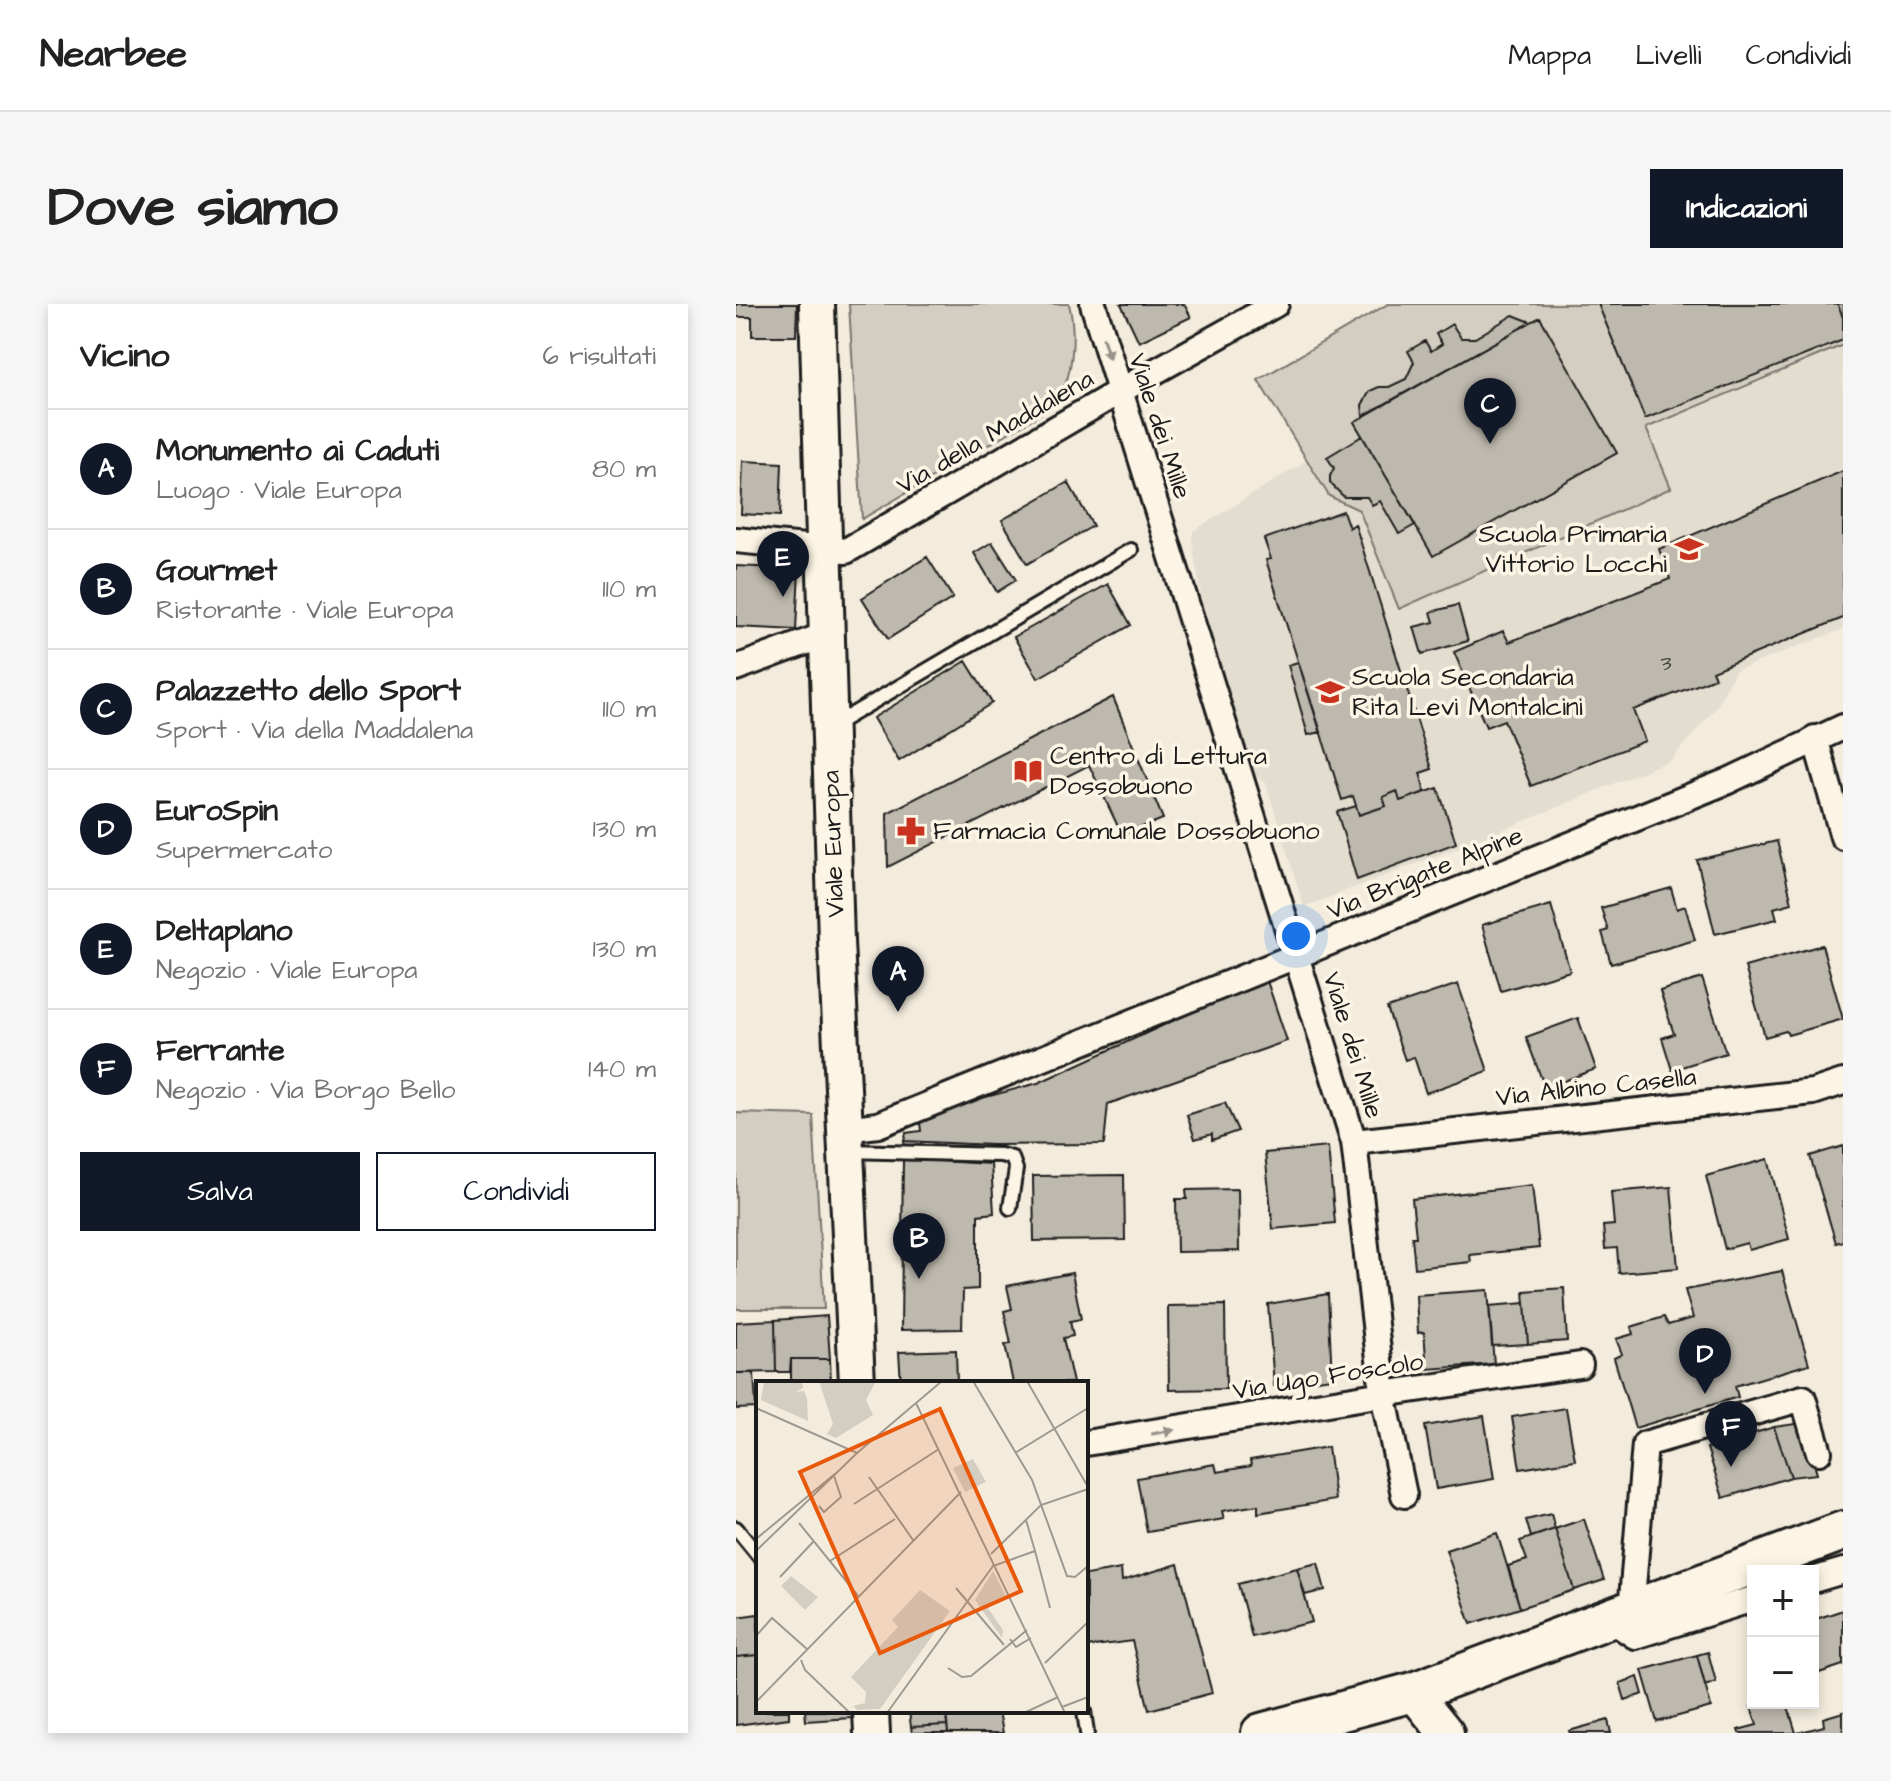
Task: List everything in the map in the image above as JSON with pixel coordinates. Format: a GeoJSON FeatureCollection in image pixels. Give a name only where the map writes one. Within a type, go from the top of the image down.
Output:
{"type":"FeatureCollection","features":[{"type":"Feature","properties":{"kind":"main road"},"geometry":{"type":"LineString","coordinates":[[1261,1733],[1429,1686],[1843,1531]]}},
{"type":"Feature","properties":{"kind":"street","name":"Viale Europa"},"geometry":{"type":"LineString","coordinates":[[817,304],[825,635],[857,1381]]}},
{"type":"Feature","properties":{"kind":"street","name":"Viale dei Mille"},"geometry":{"type":"LineString","coordinates":[[1093,304],[1354,1142],[1383,1394],[1404,1495]]}},
{"type":"Feature","properties":{"kind":"street","name":"Via della Maddalena"},"geometry":{"type":"LineString","coordinates":[[736,540],[846,551],[1276,304]]}},
{"type":"Feature","properties":{"kind":"street"},"geometry":{"type":"LineString","coordinates":[[736,668],[825,635]]}},
{"type":"Feature","properties":{"kind":"street","name":"Via Brigate Alpine"},"geometry":{"type":"LineString","coordinates":[[846,1140],[1728,781],[1843,727]]}},
{"type":"Feature","properties":{"kind":"street"},"geometry":{"type":"LineString","coordinates":[[1815,738],[1843,837]]}},
{"type":"Feature","properties":{"kind":"street","name":"Via Albino Casella"},"geometry":{"type":"LineString","coordinates":[[1354,1142],[1813,1092],[1843,1082]]}},
{"type":"Feature","properties":{"kind":"street","name":"Via Ugo Foscolo"},"geometry":{"type":"LineString","coordinates":[[1088,1443],[1580,1365]]}},
{"type":"Feature","properties":{"kind":"street"},"geometry":{"type":"LineString","coordinates":[[1747,1601],[1635,1636],[1620,1615],[1645,1444],[1803,1398],[1819,1452]]}},
{"type":"Feature","properties":{"kind":"street"},"geometry":{"type":"LineString","coordinates":[[1819,1578],[1843,1571]]}},
{"type":"Feature","properties":{"kind":"street"},"geometry":{"type":"LineString","coordinates":[[1429,1686],[1446,1733]]}},
{"type":"Feature","properties":{"kind":"street"},"geometry":{"type":"LineString","coordinates":[[871,1713],[872,1733]]}},
{"type":"Feature","properties":{"kind":"lane"},"geometry":{"type":"LineString","coordinates":[[829,728],[1131,550]]}},
{"type":"Feature","properties":{"kind":"lane"},"geometry":{"type":"LineString","coordinates":[[846,1140],[1012,1158],[1016,1169],[1010,1208]]}},
{"type":"Feature","properties":{"kind":"lane"},"geometry":{"type":"LineString","coordinates":[[736,1528],[756,1553]]}},
{"type":"Feature","properties":{"kind":"lane"},"geometry":{"type":"LineString","coordinates":[[1084,1713],[1087,1733]]}},
{"type":"Feature","properties":{"kind":"shaded area"},"geometry":{"type":"Polygon","coordinates":[[[849,304],[1069,304],[1073,342],[1066,382],[1055,403],[1045,411],[862,519],[849,304]]]}},
{"type":"Feature","properties":{"kind":"shaded area"},"geometry":{"type":"Polygon","coordinates":[[[1388,304],[1843,304],[1843,345],[1646,428],[1671,488],[1399,609],[1359,510],[1329,496],[1258,380],[1388,304]]]}},
{"type":"Feature","properties":{"kind":"shaded area","name":"Scuola Primaria Vittorio Locchi"},"geometry":{"type":"Polygon","coordinates":[[[1843,345],[1843,629],[1735,671],[1716,708],[1671,760],[1488,836],[1304,907],[1266,783],[1252,774],[1203,609],[1193,531],[1309,459],[1329,496],[1359,509],[1399,609],[1671,487],[1645,428],[1843,345]]]}},
{"type":"Feature","properties":{"kind":"shaded area"},"geometry":{"type":"Polygon","coordinates":[[[736,1113],[813,1115],[824,1309],[736,1309],[736,1113]]]}},
{"type":"Feature","properties":{"kind":"building"},"geometry":{"type":"Polygon","coordinates":[[[736,304],[797,304],[796,336],[752,336],[752,317],[736,317],[736,304]]]}},
{"type":"Feature","properties":{"kind":"building"},"geometry":{"type":"Polygon","coordinates":[[[1121,304],[1184,304],[1191,317],[1139,342],[1121,304]]]}},
{"type":"Feature","properties":{"kind":"building"},"geometry":{"type":"Polygon","coordinates":[[[1598,304],[1838,304],[1843,318],[1843,340],[1645,419],[1598,304]]]}},
{"type":"Feature","properties":{"kind":"building"},"geometry":{"type":"Polygon","coordinates":[[[1513,315],[1531,322],[1363,416],[1362,405],[1370,391],[1406,379],[1414,362],[1408,351],[1425,341],[1431,351],[1442,344],[1436,334],[1452,324],[1461,338],[1475,338],[1513,315]]]}},
{"type":"Feature","properties":{"kind":"building"},"geometry":{"type":"Polygon","coordinates":[[[1540,317],[1617,453],[1433,556],[1354,422],[1540,317]]]}},
{"type":"Feature","properties":{"kind":"building"},"geometry":{"type":"Polygon","coordinates":[[[1362,436],[1415,525],[1399,534],[1380,501],[1372,505],[1367,497],[1344,497],[1330,483],[1334,468],[1327,457],[1362,436]]]}},
{"type":"Feature","properties":{"kind":"building"},"geometry":{"type":"Polygon","coordinates":[[[743,461],[782,463],[780,516],[741,514],[743,461]]]}},
{"type":"Feature","properties":{"kind":"building"},"geometry":{"type":"Polygon","coordinates":[[[1843,471],[1843,618],[1712,671],[1715,678],[1633,710],[1645,741],[1531,786],[1504,720],[1486,727],[1454,652],[1503,631],[1509,642],[1670,579],[1659,549],[1843,471]]]}},
{"type":"Feature","properties":{"kind":"building"},"geometry":{"type":"Polygon","coordinates":[[[1068,482],[1093,526],[1027,564],[1002,520],[1068,482]]]}},
{"type":"Feature","properties":{"kind":"building"},"geometry":{"type":"Polygon","coordinates":[[[1343,511],[1349,528],[1355,524],[1432,769],[1420,773],[1425,792],[1400,801],[1397,791],[1383,797],[1386,806],[1359,815],[1353,796],[1342,800],[1266,560],[1271,559],[1264,539],[1343,511]]]}},
{"type":"Feature","properties":{"kind":"building"},"geometry":{"type":"Polygon","coordinates":[[[992,542],[1016,580],[997,592],[974,553],[992,542]]]}},
{"type":"Feature","properties":{"kind":"building"},"geometry":{"type":"Polygon","coordinates":[[[927,557],[953,598],[888,639],[862,598],[927,557]]]}},
{"type":"Feature","properties":{"kind":"building"},"geometry":{"type":"Polygon","coordinates":[[[736,566],[799,569],[796,630],[736,627],[736,566]]]}},
{"type":"Feature","properties":{"kind":"building"},"geometry":{"type":"Polygon","coordinates":[[[1108,584],[1131,625],[1038,678],[1014,637],[1108,584]]]}},
{"type":"Feature","properties":{"kind":"building"},"geometry":{"type":"Polygon","coordinates":[[[1458,605],[1468,641],[1422,654],[1414,627],[1434,622],[1431,612],[1458,605]]]}},
{"type":"Feature","properties":{"kind":"building"},"geometry":{"type":"Polygon","coordinates":[[[966,661],[992,703],[899,761],[873,718],[966,661]]]}},
{"type":"Feature","properties":{"kind":"building"},"geometry":{"type":"Polygon","coordinates":[[[1298,662],[1321,732],[1308,735],[1288,665],[1298,662]]]}},
{"type":"Feature","properties":{"kind":"building"},"geometry":{"type":"Polygon","coordinates":[[[1113,697],[1163,819],[1122,835],[1089,765],[888,867],[887,813],[1113,697]]]}},
{"type":"Feature","properties":{"kind":"building"},"geometry":{"type":"Polygon","coordinates":[[[1438,788],[1456,843],[1357,880],[1337,812],[1356,806],[1359,815],[1386,806],[1383,797],[1397,791],[1400,801],[1438,788]]]}},
{"type":"Feature","properties":{"kind":"building"},"geometry":{"type":"Polygon","coordinates":[[[1777,841],[1792,903],[1774,908],[1777,919],[1715,934],[1697,860],[1777,841]]]}},
{"type":"Feature","properties":{"kind":"building"},"geometry":{"type":"Polygon","coordinates":[[[1671,888],[1677,909],[1685,906],[1695,940],[1611,964],[1602,932],[1608,930],[1601,908],[1671,888]]]}},
{"type":"Feature","properties":{"kind":"building"},"geometry":{"type":"Polygon","coordinates":[[[1551,905],[1570,971],[1501,991],[1482,925],[1551,905]]]}},
{"type":"Feature","properties":{"kind":"building"},"geometry":{"type":"Polygon","coordinates":[[[1822,945],[1843,1019],[1788,1035],[1786,1031],[1765,1037],[1745,967],[1822,945]]]}},
{"type":"Feature","properties":{"kind":"building"},"geometry":{"type":"Polygon","coordinates":[[[1266,978],[1287,1041],[1108,1104],[1104,1144],[992,1145],[904,1141],[906,1133],[921,1131],[919,1115],[1038,1083],[1266,978]]]}},
{"type":"Feature","properties":{"kind":"building"},"geometry":{"type":"Polygon","coordinates":[[[1702,978],[1726,1053],[1672,1070],[1662,1038],[1674,1034],[1660,991],[1702,978]]]}},
{"type":"Feature","properties":{"kind":"building"},"geometry":{"type":"Polygon","coordinates":[[[1458,984],[1488,1071],[1426,1093],[1414,1057],[1405,1060],[1387,1008],[1458,984]]]}},
{"type":"Feature","properties":{"kind":"building"},"geometry":{"type":"Polygon","coordinates":[[[1578,1018],[1596,1069],[1545,1088],[1526,1037],[1578,1018]]]}},
{"type":"Feature","properties":{"kind":"building"},"geometry":{"type":"Polygon","coordinates":[[[1225,1103],[1238,1131],[1212,1140],[1212,1134],[1195,1139],[1187,1115],[1225,1103]]]}},
{"type":"Feature","properties":{"kind":"building"},"geometry":{"type":"Polygon","coordinates":[[[904,1141],[992,1145],[991,1164],[903,1159],[904,1141]]]}},
{"type":"Feature","properties":{"kind":"building"},"geometry":{"type":"Polygon","coordinates":[[[1843,1146],[1843,1241],[1836,1243],[1810,1156],[1843,1146]]]}},
{"type":"Feature","properties":{"kind":"building"},"geometry":{"type":"Polygon","coordinates":[[[1328,1147],[1335,1223],[1273,1229],[1265,1153],[1328,1147]]]}},
{"type":"Feature","properties":{"kind":"building"},"geometry":{"type":"Polygon","coordinates":[[[903,1159],[991,1164],[994,1213],[978,1215],[978,1289],[963,1290],[962,1329],[901,1330],[903,1159]]]}},
{"type":"Feature","properties":{"kind":"building"},"geometry":{"type":"Polygon","coordinates":[[[1768,1159],[1789,1239],[1749,1250],[1747,1243],[1725,1249],[1706,1176],[1768,1159]]]}},
{"type":"Feature","properties":{"kind":"building"},"geometry":{"type":"Polygon","coordinates":[[[1124,1175],[1125,1240],[1034,1241],[1033,1176],[1124,1175]]]}},
{"type":"Feature","properties":{"kind":"building"},"geometry":{"type":"Polygon","coordinates":[[[1532,1185],[1539,1248],[1470,1255],[1471,1262],[1415,1268],[1412,1199],[1532,1185]]]}},
{"type":"Feature","properties":{"kind":"building"},"geometry":{"type":"Polygon","coordinates":[[[1671,1187],[1678,1268],[1619,1273],[1617,1248],[1605,1249],[1603,1226],[1614,1225],[1611,1192],[1671,1187]]]}},
{"type":"Feature","properties":{"kind":"building"},"geometry":{"type":"Polygon","coordinates":[[[1238,1189],[1239,1251],[1177,1252],[1176,1199],[1187,1199],[1186,1190],[1238,1189]]]}},
{"type":"Feature","properties":{"kind":"building"},"geometry":{"type":"Polygon","coordinates":[[[1782,1271],[1809,1364],[1735,1386],[1738,1397],[1635,1428],[1614,1358],[1622,1354],[1616,1339],[1633,1334],[1631,1327],[1664,1317],[1668,1325],[1693,1318],[1685,1290],[1782,1271]]]}},
{"type":"Feature","properties":{"kind":"building"},"geometry":{"type":"Polygon","coordinates":[[[1072,1273],[1081,1319],[1070,1321],[1073,1336],[1063,1338],[1073,1381],[1013,1381],[1005,1345],[1011,1344],[1004,1311],[1012,1309],[1007,1286],[1072,1273]]]}},
{"type":"Feature","properties":{"kind":"building"},"geometry":{"type":"Polygon","coordinates":[[[1564,1288],[1567,1341],[1528,1344],[1524,1291],[1564,1288]]]}},
{"type":"Feature","properties":{"kind":"building"},"geometry":{"type":"Polygon","coordinates":[[[1488,1290],[1494,1364],[1427,1369],[1424,1332],[1418,1333],[1416,1295],[1488,1290]]]}},
{"type":"Feature","properties":{"kind":"building"},"geometry":{"type":"Polygon","coordinates":[[[1328,1294],[1332,1378],[1274,1386],[1268,1304],[1328,1294]]]}},
{"type":"Feature","properties":{"kind":"building"},"geometry":{"type":"Polygon","coordinates":[[[1525,1303],[1528,1344],[1492,1346],[1489,1306],[1525,1303]]]}},
{"type":"Feature","properties":{"kind":"building"},"geometry":{"type":"Polygon","coordinates":[[[1225,1305],[1226,1389],[1169,1390],[1168,1306],[1225,1305]]]}},
{"type":"Feature","properties":{"kind":"building"},"geometry":{"type":"Polygon","coordinates":[[[827,1316],[830,1359],[791,1359],[790,1372],[776,1372],[775,1320],[827,1316]]]}},
{"type":"Feature","properties":{"kind":"building"},"geometry":{"type":"Polygon","coordinates":[[[775,1320],[776,1372],[736,1373],[736,1322],[775,1320]]]}},
{"type":"Feature","properties":{"kind":"building"},"geometry":{"type":"Polygon","coordinates":[[[956,1350],[957,1381],[901,1381],[899,1352],[956,1350]]]}},
{"type":"Feature","properties":{"kind":"building"},"geometry":{"type":"Polygon","coordinates":[[[791,1359],[830,1359],[831,1381],[791,1381],[791,1359]]]}},
{"type":"Feature","properties":{"kind":"building"},"geometry":{"type":"Polygon","coordinates":[[[736,1373],[754,1373],[756,1408],[736,1409],[736,1373]]]}},
{"type":"Feature","properties":{"kind":"building"},"geometry":{"type":"Polygon","coordinates":[[[1566,1408],[1575,1460],[1520,1469],[1512,1417],[1566,1408]]]}},
{"type":"Feature","properties":{"kind":"building"},"geometry":{"type":"Polygon","coordinates":[[[1484,1416],[1494,1479],[1436,1489],[1425,1426],[1484,1416]]]}},
{"type":"Feature","properties":{"kind":"building"},"geometry":{"type":"Polygon","coordinates":[[[1802,1423],[1817,1474],[1791,1477],[1774,1427],[1802,1423]]]}},
{"type":"Feature","properties":{"kind":"building"},"geometry":{"type":"Polygon","coordinates":[[[1774,1427],[1791,1477],[1723,1498],[1707,1448],[1774,1427]]]}},
{"type":"Feature","properties":{"kind":"building"},"geometry":{"type":"Polygon","coordinates":[[[1328,1447],[1335,1500],[1258,1513],[1258,1505],[1222,1511],[1224,1519],[1147,1532],[1137,1478],[1215,1464],[1217,1472],[1251,1466],[1250,1460],[1328,1447]]]}},
{"type":"Feature","properties":{"kind":"building"},"geometry":{"type":"Polygon","coordinates":[[[1551,1514],[1555,1529],[1531,1537],[1526,1520],[1551,1514]]]}},
{"type":"Feature","properties":{"kind":"building"},"geometry":{"type":"Polygon","coordinates":[[[1584,1519],[1604,1580],[1574,1590],[1555,1529],[1584,1519]]]}},
{"type":"Feature","properties":{"kind":"building"},"geometry":{"type":"Polygon","coordinates":[[[1555,1529],[1574,1590],[1520,1608],[1508,1566],[1527,1560],[1520,1541],[1555,1529]]]}},
{"type":"Feature","properties":{"kind":"building"},"geometry":{"type":"Polygon","coordinates":[[[1497,1533],[1520,1608],[1471,1624],[1446,1550],[1497,1533]]]}},
{"type":"Feature","properties":{"kind":"building"},"geometry":{"type":"Polygon","coordinates":[[[1318,1563],[1325,1590],[1305,1595],[1297,1568],[1318,1563]]]}},
{"type":"Feature","properties":{"kind":"building"},"geometry":{"type":"Polygon","coordinates":[[[1178,1564],[1212,1693],[1149,1710],[1132,1641],[1088,1647],[1088,1575],[1121,1569],[1122,1581],[1178,1564]]]}},
{"type":"Feature","properties":{"kind":"building"},"geometry":{"type":"Polygon","coordinates":[[[1297,1568],[1312,1622],[1252,1637],[1238,1584],[1297,1568]]]}},
{"type":"Feature","properties":{"kind":"building"},"geometry":{"type":"Polygon","coordinates":[[[1843,1610],[1843,1665],[1819,1673],[1819,1637],[1819,1618],[1843,1610]]]}},
{"type":"Feature","properties":{"kind":"building"},"geometry":{"type":"Polygon","coordinates":[[[756,1614],[756,1655],[736,1657],[736,1617],[756,1614]]]}},
{"type":"Feature","properties":{"kind":"building"},"geometry":{"type":"Polygon","coordinates":[[[1708,1652],[1716,1682],[1705,1686],[1697,1655],[1708,1652]]]}},
{"type":"Feature","properties":{"kind":"building"},"geometry":{"type":"Polygon","coordinates":[[[756,1655],[756,1713],[789,1713],[789,1718],[736,1725],[736,1657],[756,1655]]]}},
{"type":"Feature","properties":{"kind":"building"},"geometry":{"type":"Polygon","coordinates":[[[1697,1655],[1711,1707],[1657,1722],[1642,1670],[1697,1655]]]}},
{"type":"Feature","properties":{"kind":"building"},"geometry":{"type":"Polygon","coordinates":[[[1638,1677],[1643,1694],[1625,1700],[1620,1683],[1638,1677]]]}},
{"type":"Feature","properties":{"kind":"building"},"geometry":{"type":"Polygon","coordinates":[[[1752,1709],[1789,1709],[1796,1733],[1739,1733],[1738,1730],[1757,1725],[1752,1709]]]}},
{"type":"Feature","properties":{"kind":"building"},"geometry":{"type":"Polygon","coordinates":[[[1843,1712],[1843,1733],[1797,1733],[1824,1726],[1823,1718],[1843,1712]]]}},
{"type":"Feature","properties":{"kind":"building"},"geometry":{"type":"Polygon","coordinates":[[[805,1713],[851,1713],[852,1718],[806,1721],[805,1713]]]}},
{"type":"Feature","properties":{"kind":"building"},"geometry":{"type":"Polygon","coordinates":[[[909,1713],[946,1713],[947,1725],[911,1727],[909,1713]]]}},
{"type":"Feature","properties":{"kind":"building"},"geometry":{"type":"Polygon","coordinates":[[[946,1713],[999,1713],[1003,1733],[948,1733],[946,1713]]]}},
{"type":"Feature","properties":{"kind":"building"},"geometry":{"type":"Polygon","coordinates":[[[1608,1720],[1611,1733],[1569,1731],[1608,1720]]]}},
{"type":"Feature","properties":{"kind":"building"},"geometry":{"type":"Polygon","coordinates":[[[947,1725],[948,1733],[912,1733],[911,1727],[947,1725]]]}},
{"type":"Feature","properties":{"kind":"place","name":"Palazzetto dello Sport"},"geometry":{"type":"Point","coordinates":[1490,444]}},
{"type":"Feature","properties":{"kind":"place","name":"Scuola Primaria Vittorio Locchi"},"geometry":{"type":"Point","coordinates":[1689,549]}},
{"type":"Feature","properties":{"kind":"place","name":"Deltaplano"},"geometry":{"type":"Point","coordinates":[783,597]}},
{"type":"Feature","properties":{"kind":"place","name":"Scuola Secondaria Rita Levi Montalcini"},"geometry":{"type":"Point","coordinates":[1330,692]}},
{"type":"Feature","properties":{"kind":"place","name":"Centro di Lettura Dossobuono"},"geometry":{"type":"Point","coordinates":[1028,771]}},
{"type":"Feature","properties":{"kind":"place","name":"Farmacia Comunale Dossobuono"},"geometry":{"type":"Point","coordinates":[911,831]}},
{"type":"Feature","properties":{"kind":"place","name":"Monumento ai Caduti"},"geometry":{"type":"Point","coordinates":[898,1012]}},
{"type":"Feature","properties":{"kind":"place","name":"Gourmet"},"geometry":{"type":"Point","coordinates":[919,1279]}},
{"type":"Feature","properties":{"kind":"place","name":"EuroSpin"},"geometry":{"type":"Point","coordinates":[1705,1394]}},
{"type":"Feature","properties":{"kind":"place","name":"Ferrante"},"geometry":{"type":"Point","coordinates":[1731,1467]}}]}
